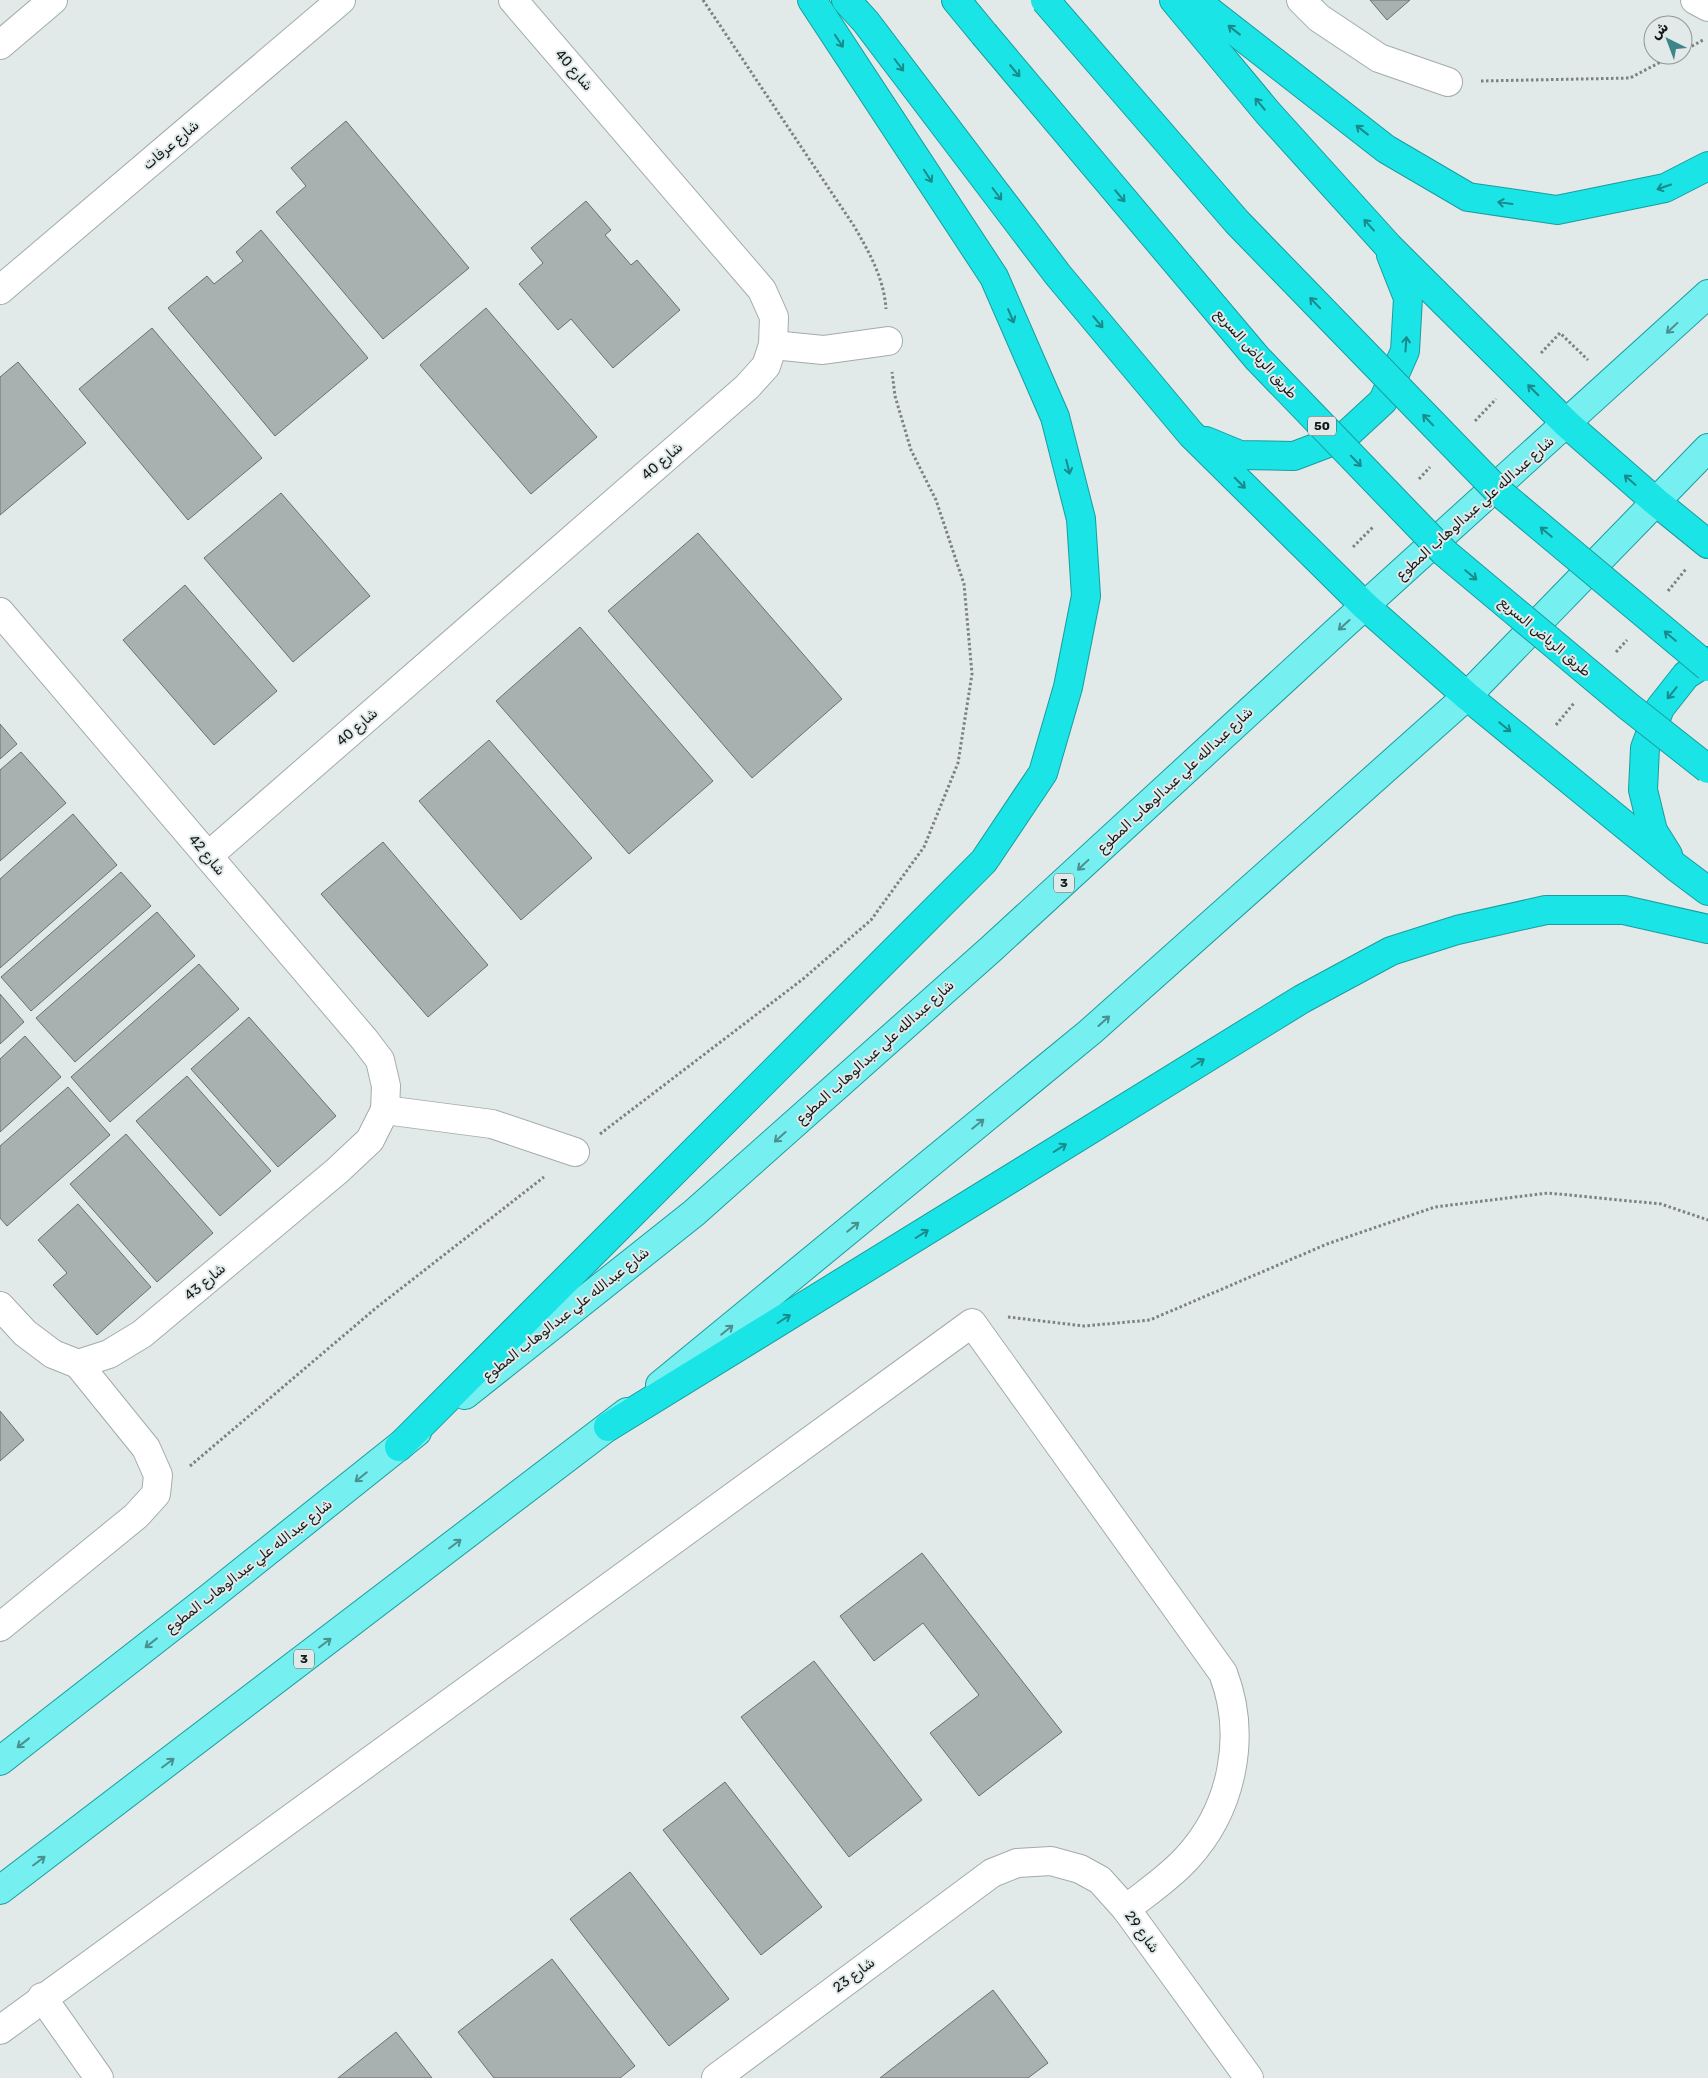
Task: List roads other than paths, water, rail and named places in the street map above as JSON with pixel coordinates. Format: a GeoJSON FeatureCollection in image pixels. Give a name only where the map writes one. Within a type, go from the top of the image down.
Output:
{"type":"FeatureCollection","features":[{"type":"Feature","properties":{"kind":"highway"},"geometry":{"type":"LineString","coordinates":[[399,1447],[984,861],[1043,773],[1068,687],[1086,596],[1080,519],[1055,418],[994,277],[812,0]]}},
{"type":"Feature","properties":{"kind":"highway"},"geometry":{"type":"LineString","coordinates":[[846,0],[866,22],[1058,274],[1191,434],[1365,606],[1467,696],[1708,891]]}},
{"type":"Feature","properties":{"kind":"highway","name":"طريق الرياض السريع"},"geometry":{"type":"LineString","coordinates":[[956,0],[1257,358],[1445,553],[1628,706],[1708,769]]}},
{"type":"Feature","properties":{"kind":"highway"},"geometry":{"type":"LineString","coordinates":[[1045,0],[1236,222],[1499,492],[1708,667]]}},
{"type":"Feature","properties":{"kind":"highway"},"geometry":{"type":"LineString","coordinates":[[1174,0],[1268,113],[1389,247],[1567,424],[1655,501],[1708,544]]}},
{"type":"Feature","properties":{"kind":"highway"},"geometry":{"type":"LineString","coordinates":[[1195,0],[1386,149],[1468,197],[1557,210],[1665,188],[1708,166]]}},
{"type":"Feature","properties":{"kind":"highway"},"geometry":{"type":"LineString","coordinates":[[1191,434],[1240,455],[1294,456],[1344,437],[1383,400],[1406,351],[1408,298],[1389,247]]}},
{"type":"Feature","properties":{"kind":"highway"},"geometry":{"type":"LineString","coordinates":[[1676,867],[1653,831],[1642,790],[1645,748],[1660,708],[1686,675],[1708,660]]}},
{"type":"Feature","properties":{"kind":"highway"},"geometry":{"type":"LineString","coordinates":[[608,1427],[1302,999],[1391,951],[1457,930],[1546,910],[1624,910],[1708,929]]}},
{"type":"Feature","properties":{"kind":"main road","name":"شارع عبدالله علي عبدالوهاب المطوع"},"geometry":{"type":"LineString","coordinates":[[0,1760],[694,1213],[991,950],[1708,294]]}},
{"type":"Feature","properties":{"kind":"main road","name":"3"},"geometry":{"type":"LineString","coordinates":[[0,1890],[608,1427],[1090,1032],[1467,696],[1708,448]]}},
{"type":"Feature","properties":{"kind":"street"},"geometry":{"type":"LineString","coordinates":[[0,45],[53,0]]}},
{"type":"Feature","properties":{"kind":"street","name":"شارع عرفات"},"geometry":{"type":"LineString","coordinates":[[0,290],[341,0]]}},
{"type":"Feature","properties":{"kind":"street","name":"شارع 40"},"geometry":{"type":"LineString","coordinates":[[208,856],[747,387],[766,366],[773,345],[774,316],[762,290],[514,0]]}},
{"type":"Feature","properties":{"kind":"street"},"geometry":{"type":"LineString","coordinates":[[1301,0],[1319,18],[1379,58],[1448,82]]}},
{"type":"Feature","properties":{"kind":"street"},"geometry":{"type":"LineString","coordinates":[[1695,0],[1708,8]]}},
{"type":"Feature","properties":{"kind":"street"},"geometry":{"type":"LineString","coordinates":[[773,345],[823,350],[888,341]]}},
{"type":"Feature","properties":{"kind":"street","name":"شارع 42"},"geometry":{"type":"LineString","coordinates":[[0,612],[380,1060],[386,1086],[385,1110]]}},
{"type":"Feature","properties":{"kind":"street"},"geometry":{"type":"LineString","coordinates":[[385,1110],[492,1124],[575,1152]]}},
{"type":"Feature","properties":{"kind":"street","name":"شارع 43"},"geometry":{"type":"LineString","coordinates":[[78,1364],[109,1354],[142,1334],[337,1171],[370,1140],[385,1110]]}},
{"type":"Feature","properties":{"kind":"street"},"geometry":{"type":"LineString","coordinates":[[0,1306],[25,1333],[46,1349],[53,1354],[78,1364],[146,1448],[158,1475],[156,1494],[136,1516],[0,1627]]}},
{"type":"Feature","properties":{"kind":"street"},"geometry":{"type":"LineString","coordinates":[[0,2030],[42,1997],[972,1323],[1223,1673],[1231,1692],[1236,1727],[1233,1763],[1224,1798],[1208,1830],[1187,1858],[1126,1910]]}},
{"type":"Feature","properties":{"kind":"street","name":"شارع 29"},"geometry":{"type":"LineString","coordinates":[[992,1872],[1018,1863],[1051,1861],[1080,1869],[1100,1880],[1126,1910],[1249,2078]]}},
{"type":"Feature","properties":{"kind":"street","name":"شارع 23"},"geometry":{"type":"LineString","coordinates":[[716,2078],[992,1872]]}},
{"type":"Feature","properties":{"kind":"street"},"geometry":{"type":"LineString","coordinates":[[42,1997],[99,2078]]}}]}
